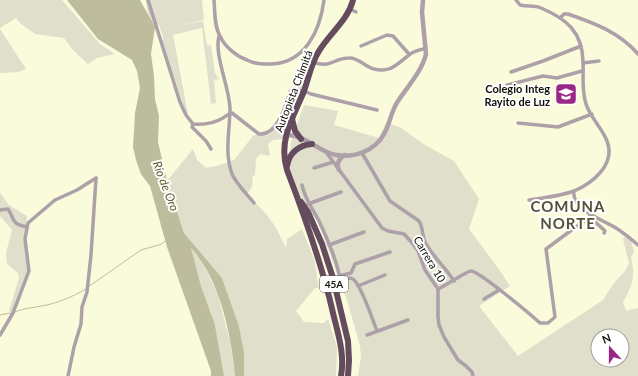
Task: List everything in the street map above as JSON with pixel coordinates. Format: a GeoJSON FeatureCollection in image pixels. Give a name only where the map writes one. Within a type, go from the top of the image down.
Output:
{"type":"FeatureCollection","features":[{"type":"Feature","properties":{"kind":"highway","name":"Autopista Chimitá"},"geometry":{"type":"LineString","coordinates":[[341,376],[342,352],[326,282],[287,170],[284,155],[286,135],[304,91],[313,62],[326,42],[345,18],[353,11],[353,0]]}},
{"type":"Feature","properties":{"kind":"highway"},"geometry":{"type":"LineString","coordinates":[[294,113],[292,119],[293,128],[296,134],[301,138]]}},
{"type":"Feature","properties":{"kind":"highway"},"geometry":{"type":"LineString","coordinates":[[287,170],[288,160],[294,151],[303,146],[312,144]]}},
{"type":"Feature","properties":{"kind":"highway","name":"Autopista Chimitá"},"geometry":{"type":"LineString","coordinates":[[298,198],[308,212],[329,261],[348,341],[348,376]]}},
{"type":"Feature","properties":{"kind":"street"},"geometry":{"type":"LineString","coordinates":[[148,0],[180,102],[186,115],[193,124],[192,127],[211,148]]}},
{"type":"Feature","properties":{"kind":"street"},"geometry":{"type":"LineString","coordinates":[[214,0],[219,36],[217,43],[230,107],[227,149],[232,174],[254,203]]}},
{"type":"Feature","properties":{"kind":"street"},"geometry":{"type":"LineString","coordinates":[[219,36],[229,48],[240,57],[256,64],[280,64],[287,62],[299,54],[314,36],[319,24],[324,0]]}},
{"type":"Feature","properties":{"kind":"street"},"geometry":{"type":"LineString","coordinates":[[286,135],[293,135],[301,138],[326,152],[336,155],[357,155],[371,148],[383,136],[397,102],[425,59],[426,48],[422,12],[423,0]]}},
{"type":"Feature","properties":{"kind":"street"},"geometry":{"type":"LineString","coordinates":[[516,0],[520,5],[537,7],[560,18],[575,31],[582,46],[583,91],[587,106],[610,149],[602,171],[596,177],[574,191],[529,200]]}},
{"type":"Feature","properties":{"kind":"street"},"geometry":{"type":"LineString","coordinates":[[560,18],[568,14],[600,25],[622,38],[638,54]]}},
{"type":"Feature","properties":{"kind":"street"},"geometry":{"type":"LineString","coordinates":[[361,46],[390,35],[393,36],[409,54]]}},
{"type":"Feature","properties":{"kind":"street"},"geometry":{"type":"LineString","coordinates":[[511,72],[582,46]]}},
{"type":"Feature","properties":{"kind":"street"},"geometry":{"type":"LineString","coordinates":[[313,62],[325,65],[342,59],[351,58],[375,69],[386,69],[399,64],[409,54],[426,48]]}},
{"type":"Feature","properties":{"kind":"street"},"geometry":{"type":"LineString","coordinates":[[583,63],[599,61]]}},
{"type":"Feature","properties":{"kind":"street"},"geometry":{"type":"LineString","coordinates":[[507,85],[543,76],[557,78],[582,72]]}},
{"type":"Feature","properties":{"kind":"street"},"geometry":{"type":"LineString","coordinates":[[193,124],[203,125],[224,118],[232,113],[259,134],[264,134],[271,130],[280,117],[292,90],[304,91],[377,110]]}},
{"type":"Feature","properties":{"kind":"street"},"geometry":{"type":"LineString","coordinates":[[518,123],[558,127],[592,114]]}},
{"type":"Feature","properties":{"kind":"street","name":"Carrera 10"},"geometry":{"type":"LineString","coordinates":[[326,152],[382,228],[388,231],[404,234],[418,251],[425,270],[438,289],[439,325],[452,352],[458,360],[472,372],[473,376]]}},
{"type":"Feature","properties":{"kind":"street"},"geometry":{"type":"LineString","coordinates":[[362,152],[390,201],[419,220],[422,225],[425,242],[439,263],[447,270],[454,281]]}},
{"type":"Feature","properties":{"kind":"street"},"geometry":{"type":"LineString","coordinates":[[339,170],[338,161],[345,155]]}},
{"type":"Feature","properties":{"kind":"street"},"geometry":{"type":"LineString","coordinates":[[314,168],[333,162]]}},
{"type":"Feature","properties":{"kind":"street"},"geometry":{"type":"LineString","coordinates":[[0,335],[13,313],[29,271],[25,239],[28,224],[55,200],[77,190],[96,178],[87,292],[82,306],[80,324],[68,376]]}},
{"type":"Feature","properties":{"kind":"street"},"geometry":{"type":"LineString","coordinates":[[302,185],[308,204],[319,221],[329,245],[340,278],[336,290]]}},
{"type":"Feature","properties":{"kind":"street"},"geometry":{"type":"LineString","coordinates":[[574,191],[574,198],[577,203],[591,216],[614,227],[638,245]]}},
{"type":"Feature","properties":{"kind":"street"},"geometry":{"type":"LineString","coordinates":[[308,204],[341,192]]}},
{"type":"Feature","properties":{"kind":"street"},"geometry":{"type":"LineString","coordinates":[[0,210],[8,209],[17,225],[27,227]]}},
{"type":"Feature","properties":{"kind":"street"},"geometry":{"type":"LineString","coordinates":[[591,216],[596,225],[605,231],[604,233]]}},
{"type":"Feature","properties":{"kind":"street"},"geometry":{"type":"LineString","coordinates":[[438,289],[454,281],[468,271],[473,272],[485,278],[540,323],[544,324],[551,322],[554,317],[546,249],[591,216]]}},
{"type":"Feature","properties":{"kind":"street"},"geometry":{"type":"LineString","coordinates":[[329,245],[364,232]]}},
{"type":"Feature","properties":{"kind":"street"},"geometry":{"type":"LineString","coordinates":[[340,278],[351,273],[354,264],[390,252]]}},
{"type":"Feature","properties":{"kind":"street"},"geometry":{"type":"LineString","coordinates":[[358,286],[385,275]]}},
{"type":"Feature","properties":{"kind":"street"},"geometry":{"type":"LineString","coordinates":[[340,278],[351,278],[354,280],[366,301],[377,331]]}},
{"type":"Feature","properties":{"kind":"street"},"geometry":{"type":"LineString","coordinates":[[484,299],[499,290]]}},
{"type":"Feature","properties":{"kind":"street"},"geometry":{"type":"LineString","coordinates":[[367,335],[408,320]]}},
{"type":"Feature","properties":{"kind":"shaded area"},"geometry":{"type":"Polygon","coordinates":[[[0,0],[62,0],[100,44],[115,54],[97,58],[88,64],[73,50],[64,38],[35,34],[20,23],[16,18],[0,28],[0,0]]]}},
{"type":"Feature","properties":{"kind":"shaded area"},"geometry":{"type":"Polygon","coordinates":[[[146,0],[202,0],[204,20],[180,25],[203,21],[207,46],[211,45],[215,73],[219,79],[214,80],[216,103],[211,104],[202,28],[173,35],[190,125],[163,42],[163,36],[159,25],[151,24],[146,0]]]}},
{"type":"Feature","properties":{"kind":"shaded area"},"geometry":{"type":"Polygon","coordinates":[[[0,29],[26,69],[18,72],[0,73],[0,29]]]}},
{"type":"Feature","properties":{"kind":"shaded area"},"geometry":{"type":"Polygon","coordinates":[[[312,62],[303,91],[283,139],[273,140],[268,144],[270,156],[260,154],[256,159],[255,175],[252,177],[252,187],[246,195],[260,207],[270,219],[286,248],[287,239],[302,229],[314,259],[319,288],[315,288],[296,311],[304,322],[324,323],[328,319],[337,347],[336,376],[244,376],[244,352],[239,326],[222,278],[184,233],[167,181],[193,149],[197,160],[206,168],[217,166],[234,160],[253,136],[258,134],[265,136],[270,134],[285,104],[301,84],[312,62]]]}},
{"type":"Feature","properties":{"kind":"shaded area"},"geometry":{"type":"Polygon","coordinates":[[[304,105],[338,111],[334,125],[379,138],[386,122],[401,128],[425,145],[454,161],[479,199],[469,229],[510,286],[479,306],[518,356],[603,300],[614,283],[625,271],[629,263],[623,239],[625,237],[631,241],[634,251],[631,258],[633,276],[631,286],[623,302],[626,311],[638,308],[638,376],[358,376],[361,357],[360,346],[348,303],[318,222],[301,198],[288,164],[291,142],[304,105]]]}},
{"type":"Feature","properties":{"kind":"shaded area"},"geometry":{"type":"Polygon","coordinates":[[[0,193],[9,205],[27,216],[25,239],[28,270],[12,313],[9,311],[19,278],[18,273],[7,264],[6,253],[12,230],[0,216],[0,193]]]}},
{"type":"Feature","properties":{"kind":"shaded area"},"geometry":{"type":"Polygon","coordinates":[[[190,247],[202,261],[218,295],[230,342],[235,376],[224,376],[215,325],[201,286],[190,247]]]}},
{"type":"Feature","properties":{"kind":"water","name":"Río de Oro"},"geometry":{"type":"Polygon","coordinates":[[[67,0],[140,0],[155,27],[151,54],[155,99],[159,116],[158,142],[167,181],[184,233],[222,278],[239,326],[244,352],[244,376],[235,376],[231,343],[217,291],[210,275],[191,248],[201,286],[215,325],[224,376],[211,376],[211,371],[167,247],[150,186],[141,174],[136,160],[133,147],[135,113],[140,88],[137,71],[132,60],[98,39],[67,0]]]}},
{"type":"Feature","properties":{"kind":"waterway"},"geometry":{"type":"LineString","coordinates":[[88,287],[141,250],[162,244],[165,241]]}},
{"type":"Feature","properties":{"kind":"waterway"},"geometry":{"type":"LineString","coordinates":[[15,312],[58,302],[86,289]]}},
{"type":"Feature","properties":{"kind":"waterway"},"geometry":{"type":"LineString","coordinates":[[0,315],[11,313]]}},
{"type":"Feature","properties":{"kind":"place","name":"Colegio Integ Rayito de Luz"},"geometry":{"type":"Point","coordinates":[566,94]}},
{"type":"Feature","properties":{"kind":"district","name":"COMUNA NORTE"},"geometry":{"type":"Point","coordinates":[568,214]}}]}
